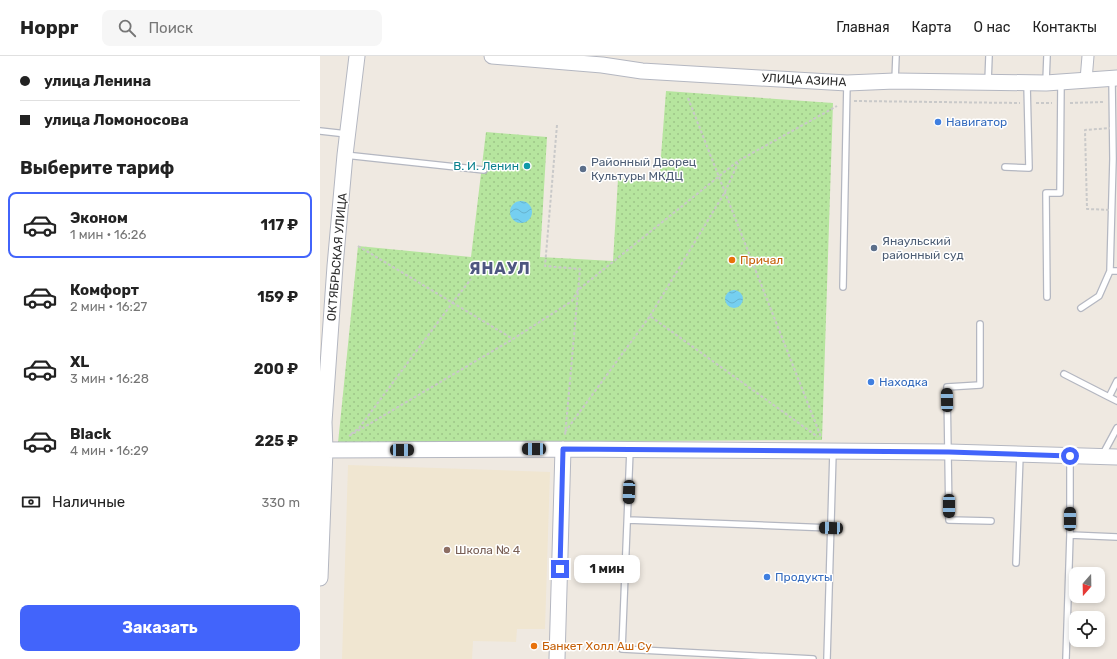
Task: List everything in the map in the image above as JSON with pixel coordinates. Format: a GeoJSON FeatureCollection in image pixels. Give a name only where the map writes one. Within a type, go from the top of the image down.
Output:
{"type":"FeatureCollection","features":[{"type":"Feature","properties":{"kind":"street","name":"ОКТЯБРЬСКАЯ УЛИЦА"},"geometry":{"type":"LineString","coordinates":[[320,578],[322,450],[335,266],[345,155],[357,56]]}},
{"type":"Feature","properties":{"kind":"street","name":"УЛИЦА АЗИНА"},"geometry":{"type":"LineString","coordinates":[[492,56],[602,60],[642,71],[847,83],[1053,83],[1115,78]]}},
{"type":"Feature","properties":{"kind":"street"},"geometry":{"type":"LineString","coordinates":[[1086,80],[1088,56]]}},
{"type":"Feature","properties":{"kind":"street"},"geometry":{"type":"LineString","coordinates":[[557,659],[563,449]]}},
{"type":"Feature","properties":{"kind":"street"},"geometry":{"type":"LineString","coordinates":[[322,450],[563,449],[949,452],[1020,455],[1117,456]]}},
{"type":"Feature","properties":{"kind":"lane"},"geometry":{"type":"LineString","coordinates":[[895,82],[896,56]]}},
{"type":"Feature","properties":{"kind":"lane"},"geometry":{"type":"LineString","coordinates":[[988,83],[989,56]]}},
{"type":"Feature","properties":{"kind":"lane"},"geometry":{"type":"LineString","coordinates":[[1046,56],[1060,103],[1060,193],[1046,193],[1047,297]]}},
{"type":"Feature","properties":{"kind":"lane"},"geometry":{"type":"LineString","coordinates":[[1115,78],[1113,102],[1115,159]]}},
{"type":"Feature","properties":{"kind":"lane"},"geometry":{"type":"LineString","coordinates":[[842,287],[847,83]]}},
{"type":"Feature","properties":{"kind":"lane"},"geometry":{"type":"LineString","coordinates":[[1005,167],[1029,168],[1027,83]]}},
{"type":"Feature","properties":{"kind":"lane"},"geometry":{"type":"LineString","coordinates":[[320,131],[348,134]]}},
{"type":"Feature","properties":{"kind":"lane"},"geometry":{"type":"LineString","coordinates":[[345,155],[484,170]]}},
{"type":"Feature","properties":{"kind":"lane"},"geometry":{"type":"LineString","coordinates":[[1081,308],[1099,296],[1110,271],[1112,210]]}},
{"type":"Feature","properties":{"kind":"lane"},"geometry":{"type":"LineString","coordinates":[[1110,271],[1117,271]]}},
{"type":"Feature","properties":{"kind":"lane"},"geometry":{"type":"LineString","coordinates":[[980,324],[980,385],[947,387],[949,520],[991,521]]}},
{"type":"Feature","properties":{"kind":"lane"},"geometry":{"type":"LineString","coordinates":[[1064,374],[1117,401]]}},
{"type":"Feature","properties":{"kind":"lane"},"geometry":{"type":"LineString","coordinates":[[1110,397],[1117,381]]}},
{"type":"Feature","properties":{"kind":"lane"},"geometry":{"type":"LineString","coordinates":[[1102,456],[1117,428]]}},
{"type":"Feature","properties":{"kind":"lane"},"geometry":{"type":"LineString","coordinates":[[630,450],[622,649],[740,657],[814,659]]}},
{"type":"Feature","properties":{"kind":"lane"},"geometry":{"type":"LineString","coordinates":[[827,659],[833,452]]}},
{"type":"Feature","properties":{"kind":"lane"},"geometry":{"type":"LineString","coordinates":[[1016,563],[1020,455]]}},
{"type":"Feature","properties":{"kind":"lane"},"geometry":{"type":"LineString","coordinates":[[1066,659],[1070,535],[1070,456]]}},
{"type":"Feature","properties":{"kind":"lane"},"geometry":{"type":"LineString","coordinates":[[628,520],[831,528]]}},
{"type":"Feature","properties":{"kind":"lane"},"geometry":{"type":"LineString","coordinates":[[1070,535],[1117,537]]}},
{"type":"Feature","properties":{"kind":"path"},"geometry":{"type":"LineString","coordinates":[[650,316],[822,440],[688,98]]}},
{"type":"Feature","properties":{"kind":"path"},"geometry":{"type":"LineString","coordinates":[[471,279],[358,428],[344,439],[513,339],[572,301],[578,290],[738,161],[846,101],[1027,103],[1113,102]]}},
{"type":"Feature","properties":{"kind":"path"},"geometry":{"type":"LineString","coordinates":[[557,125],[545,266],[580,269],[563,449]]}},
{"type":"Feature","properties":{"kind":"path"},"geometry":{"type":"LineString","coordinates":[[1111,128],[1115,159],[1112,210],[1087,210],[1084,130],[1111,128]]}},
{"type":"Feature","properties":{"kind":"path"},"geometry":{"type":"LineString","coordinates":[[565,433],[650,316],[725,192],[738,161]]}},
{"type":"Feature","properties":{"kind":"path"},"geometry":{"type":"LineString","coordinates":[[358,246],[513,339]]}},
{"type":"Feature","properties":{"kind":"shaded area","name":"Школа № 4"},"geometry":{"type":"Polygon","coordinates":[[[348,465],[550,472],[545,629],[517,629],[516,642],[473,641],[472,659],[342,659],[348,465]]]}},
{"type":"Feature","properties":{"kind":"green space"},"geometry":{"type":"Polygon","coordinates":[[[666,91],[833,103],[822,440],[338,443],[358,246],[471,257],[486,132],[547,137],[540,257],[613,261],[618,179],[659,182],[666,91]]]}},
{"type":"Feature","properties":{"kind":"water"},"geometry":{"type":"Polygon","coordinates":[[[521,201],[529,204],[532,212],[529,220],[521,223],[513,220],[510,212],[513,204],[521,201]]]}},
{"type":"Feature","properties":{"kind":"water"},"geometry":{"type":"Polygon","coordinates":[[[734,290],[740,293],[743,299],[740,305],[734,308],[728,305],[725,299],[728,293],[734,290]]]}},
{"type":"Feature","properties":{"kind":"place","name":"Навигатор"},"geometry":{"type":"Point","coordinates":[938,122]}},
{"type":"Feature","properties":{"kind":"place","name":"В. И. Ленин"},"geometry":{"type":"Point","coordinates":[527,166]}},
{"type":"Feature","properties":{"kind":"place","name":"Районный Дворец Культуры МКДЦ"},"geometry":{"type":"Point","coordinates":[583,169]}},
{"type":"Feature","properties":{"kind":"place","name":"Янаульский районный суд"},"geometry":{"type":"Point","coordinates":[874,248]}},
{"type":"Feature","properties":{"kind":"place","name":"Причал"},"geometry":{"type":"Point","coordinates":[732,260]}},
{"type":"Feature","properties":{"kind":"place","name":"Находка"},"geometry":{"type":"Point","coordinates":[871,382]}},
{"type":"Feature","properties":{"kind":"place","name":"Школа № 4"},"geometry":{"type":"Point","coordinates":[447,550]}},
{"type":"Feature","properties":{"kind":"place","name":"Продукты"},"geometry":{"type":"Point","coordinates":[767,577]}},
{"type":"Feature","properties":{"kind":"place","name":"Банкет Холл Аш Су"},"geometry":{"type":"Point","coordinates":[534,646]}},
{"type":"Feature","properties":{"kind":"district","name":"ЯНАУЛ"},"geometry":{"type":"Point","coordinates":[500,268]}},
{"type":"Feature","properties":{"kind":"route"},"geometry":{"type":"LineString","coordinates":[[560,569],[563,449],[949,452],[1070,456]]}}]}
